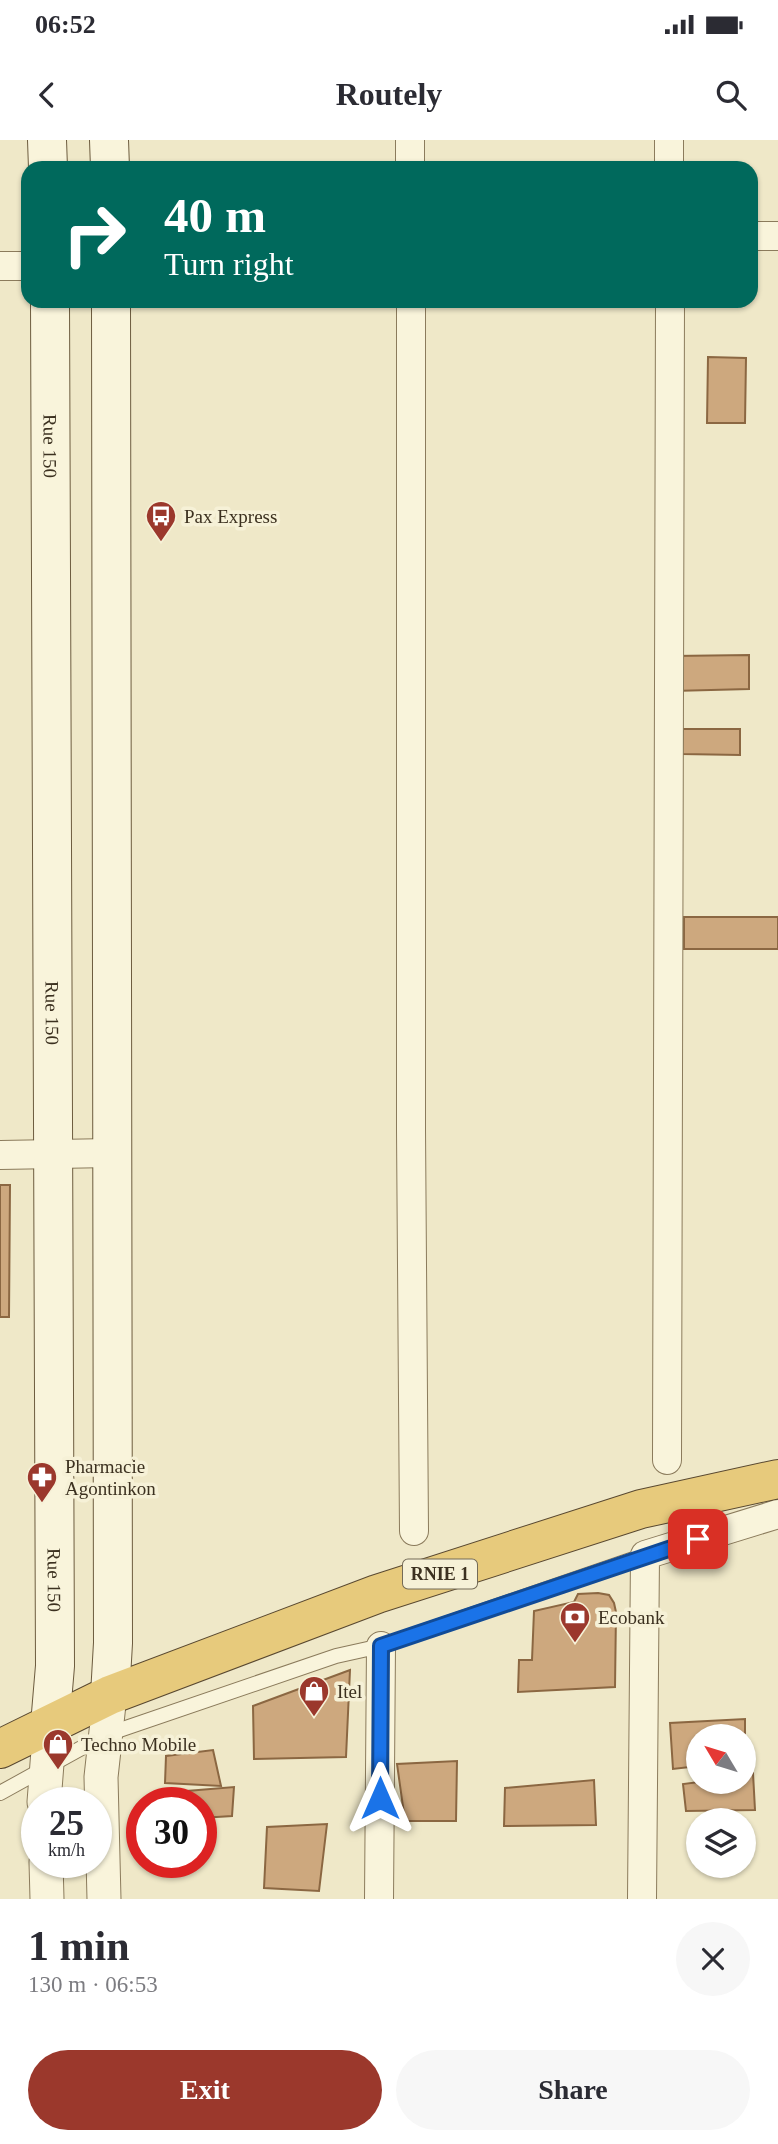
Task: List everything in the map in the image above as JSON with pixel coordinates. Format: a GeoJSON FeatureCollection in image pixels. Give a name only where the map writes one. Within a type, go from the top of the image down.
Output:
{"type":"FeatureCollection","features":[{"type":"Feature","properties":{"kind":"highway","name":"RNIE 1"},"geometry":{"type":"LineString","coordinates":[[0,1749],[110,1695],[377,1594],[641,1509],[778,1479]]}},
{"type":"Feature","properties":{"kind":"main road"},"geometry":{"type":"LineString","coordinates":[[47,140],[48,161]]}},
{"type":"Feature","properties":{"kind":"main road"},"geometry":{"type":"LineString","coordinates":[[109,140],[110,161]]}},
{"type":"Feature","properties":{"kind":"main road","name":"Rue 150"},"geometry":{"type":"LineString","coordinates":[[50,308],[55,1666],[50,1725]]}},
{"type":"Feature","properties":{"kind":"main road"},"geometry":{"type":"LineString","coordinates":[[110,1695],[113,1643],[111,308]]}},
{"type":"Feature","properties":{"kind":"street"},"geometry":{"type":"LineString","coordinates":[[410,140],[411,161]]}},
{"type":"Feature","properties":{"kind":"street"},"geometry":{"type":"LineString","coordinates":[[669,140],[669,161]]}},
{"type":"Feature","properties":{"kind":"street"},"geometry":{"type":"LineString","coordinates":[[758,236],[778,236]]}},
{"type":"Feature","properties":{"kind":"street"},"geometry":{"type":"LineString","coordinates":[[0,266],[21,266]]}},
{"type":"Feature","properties":{"kind":"street"},"geometry":{"type":"LineString","coordinates":[[411,308],[414,1531]]}},
{"type":"Feature","properties":{"kind":"street"},"geometry":{"type":"LineString","coordinates":[[667,1460],[670,308]]}},
{"type":"Feature","properties":{"kind":"street"},"geometry":{"type":"LineString","coordinates":[[0,1155],[111,1153]]}},
{"type":"Feature","properties":{"kind":"street"},"geometry":{"type":"LineString","coordinates":[[642,1899],[645,1555],[778,1514]]}},
{"type":"Feature","properties":{"kind":"street"},"geometry":{"type":"LineString","coordinates":[[379,1899],[381,1646]]}},
{"type":"Feature","properties":{"kind":"street"},"geometry":{"type":"LineString","coordinates":[[104,1899],[101,1777],[110,1695]]}},
{"type":"Feature","properties":{"kind":"street"},"geometry":{"type":"LineString","coordinates":[[45,1787],[50,1725]]}},
{"type":"Feature","properties":{"kind":"street"},"geometry":{"type":"LineString","coordinates":[[46,1878],[47,1899]]}},
{"type":"Feature","properties":{"kind":"lane"},"geometry":{"type":"LineString","coordinates":[[0,1793],[106,1735],[336,1656],[381,1646],[645,1555]]}},
{"type":"Feature","properties":{"kind":"building"},"geometry":{"type":"Polygon","coordinates":[[[708,357],[746,358],[745,423],[707,423],[708,357]]]}},
{"type":"Feature","properties":{"kind":"building"},"geometry":{"type":"Polygon","coordinates":[[[749,655],[749,689],[673,691],[673,656],[749,655]]]}},
{"type":"Feature","properties":{"kind":"building"},"geometry":{"type":"Polygon","coordinates":[[[683,729],[740,729],[740,755],[682,754],[683,729]]]}},
{"type":"Feature","properties":{"kind":"building"},"geometry":{"type":"Polygon","coordinates":[[[684,917],[778,917],[778,949],[684,949],[684,917]]]}},
{"type":"Feature","properties":{"kind":"building"},"geometry":{"type":"Polygon","coordinates":[[[0,1185],[10,1185],[9,1317],[0,1317],[0,1185]]]}},
{"type":"Feature","properties":{"kind":"building"},"geometry":{"type":"Polygon","coordinates":[[[578,1594],[609,1595],[616,1612],[615,1687],[518,1692],[519,1660],[532,1660],[534,1611],[574,1602],[578,1594]]]}},
{"type":"Feature","properties":{"kind":"building"},"geometry":{"type":"Polygon","coordinates":[[[350,1670],[346,1757],[254,1759],[253,1706],[350,1670]]]}},
{"type":"Feature","properties":{"kind":"building"},"geometry":{"type":"Polygon","coordinates":[[[745,1719],[745,1724],[686,1724],[686,1767],[673,1769],[670,1723],[745,1719]]]}},
{"type":"Feature","properties":{"kind":"building"},"geometry":{"type":"Polygon","coordinates":[[[213,1750],[221,1786],[165,1783],[166,1756],[213,1750]]]}},
{"type":"Feature","properties":{"kind":"building"},"geometry":{"type":"Polygon","coordinates":[[[457,1761],[456,1821],[405,1821],[397,1764],[457,1761]]]}},
{"type":"Feature","properties":{"kind":"building"},"geometry":{"type":"Polygon","coordinates":[[[594,1780],[596,1825],[504,1826],[505,1788],[594,1780]]]}},
{"type":"Feature","properties":{"kind":"building"},"geometry":{"type":"Polygon","coordinates":[[[683,1784],[686,1784],[686,1794],[754,1794],[755,1808],[686,1808],[686,1811],[683,1784]]]}},
{"type":"Feature","properties":{"kind":"building"},"geometry":{"type":"Polygon","coordinates":[[[234,1787],[232,1816],[217,1817],[217,1788],[234,1787]]]}},
{"type":"Feature","properties":{"kind":"building"},"geometry":{"type":"Polygon","coordinates":[[[327,1824],[319,1891],[264,1888],[267,1827],[327,1824]]]}},
{"type":"Feature","properties":{"kind":"place","name":"Pax Express"},"geometry":{"type":"Point","coordinates":[161,543]}},
{"type":"Feature","properties":{"kind":"place","name":"Pharmacie Agontinkon"},"geometry":{"type":"Point","coordinates":[42,1504]}},
{"type":"Feature","properties":{"kind":"place","name":"Ecobank"},"geometry":{"type":"Point","coordinates":[575,1644]}},
{"type":"Feature","properties":{"kind":"place","name":"Itel"},"geometry":{"type":"Point","coordinates":[314,1718]}},
{"type":"Feature","properties":{"kind":"place","name":"Techno Mobile"},"geometry":{"type":"Point","coordinates":[58,1771]}},
{"type":"Feature","properties":{"kind":"route"},"geometry":{"type":"LineString","coordinates":[[380,1798],[381,1646],[698,1539]]}}]}
